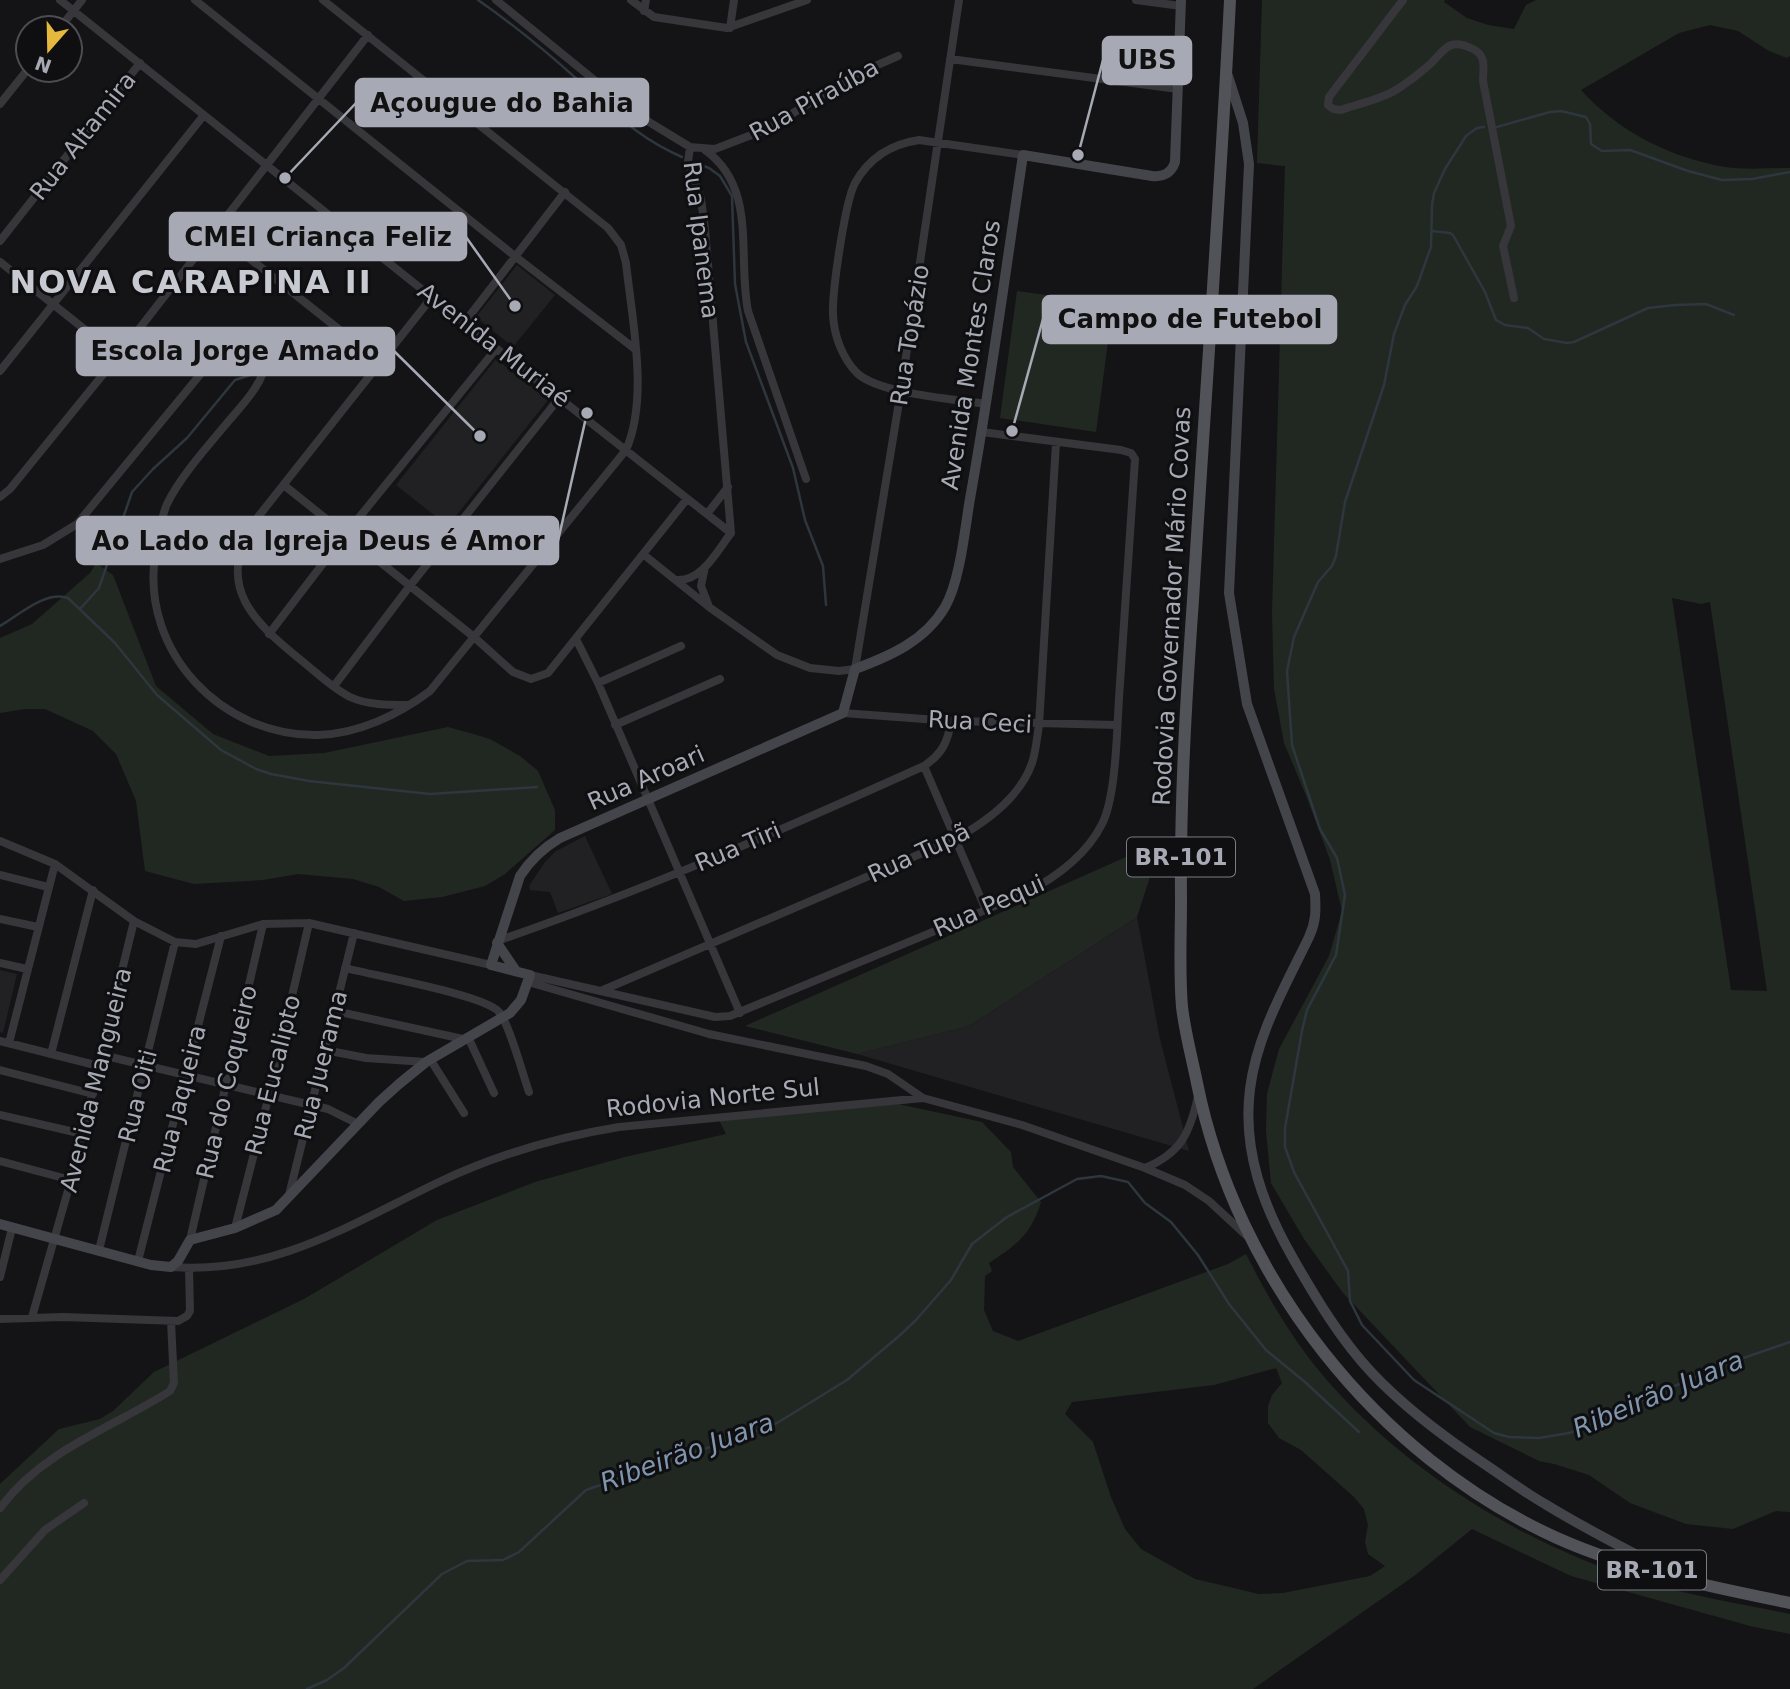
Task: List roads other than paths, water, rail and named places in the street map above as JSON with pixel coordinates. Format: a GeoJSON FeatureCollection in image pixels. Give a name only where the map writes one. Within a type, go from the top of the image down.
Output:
{"type":"FeatureCollection","features":[{"type":"Feature","properties":{"kind":"main road","name":"Rodovia Governador Mário Covas"},"geometry":{"type":"LineString","coordinates":[[1230,0],[1180,808],[1182,1004],[1199,1092],[1224,1178],[1250,1240],[1331,1363],[1370,1405],[1425,1457],[1520,1519],[1596,1554],[1687,1581],[1790,1603]]}},
{"type":"Feature","properties":{"kind":"street","name":"Avenida Muriaé"},"geometry":{"type":"LineString","coordinates":[[60,0],[731,533]]}},
{"type":"Feature","properties":{"kind":"street"},"geometry":{"type":"LineString","coordinates":[[71,14],[82,0]]}},
{"type":"Feature","properties":{"kind":"street"},"geometry":{"type":"LineString","coordinates":[[195,0],[635,349]]}},
{"type":"Feature","properties":{"kind":"street"},"geometry":{"type":"LineString","coordinates":[[0,559],[43,545],[77,524],[208,365],[232,345],[242,344],[250,348],[258,354],[262,363],[263,372],[260,378],[248,398],[178,487],[167,504],[160,524],[155,559],[155,590],[160,624],[173,654],[191,678],[215,702],[265,728],[290,734],[319,735],[342,732],[365,726],[411,705],[429,691],[445,675],[626,450],[633,435],[638,404],[626,264],[621,245],[608,228],[565,192],[323,0]]}},
{"type":"Feature","properties":{"kind":"street","name":"Rua Ipanema"},"geometry":{"type":"LineString","coordinates":[[496,0],[636,114],[690,147],[688,162],[701,199],[705,229],[731,533]]}},
{"type":"Feature","properties":{"kind":"street"},"geometry":{"type":"LineString","coordinates":[[631,0],[654,17],[730,28],[807,0]]}},
{"type":"Feature","properties":{"kind":"street"},"geometry":{"type":"LineString","coordinates":[[644,11],[646,0]]}},
{"type":"Feature","properties":{"kind":"street"},"geometry":{"type":"LineString","coordinates":[[730,28],[734,0]]}},
{"type":"Feature","properties":{"kind":"street","name":"Rua Topázio"},"geometry":{"type":"LineString","coordinates":[[855,669],[901,390],[959,0]]}},
{"type":"Feature","properties":{"kind":"street"},"geometry":{"type":"LineString","coordinates":[[986,404],[878,385],[859,375],[848,364],[833,314],[844,229],[854,185],[874,159],[904,142],[919,140],[1152,176],[1164,175],[1172,170],[1175,162],[1181,3],[1136,0]]}},
{"type":"Feature","properties":{"kind":"street"},"geometry":{"type":"LineString","coordinates":[[1403,0],[1329,97],[1328,105],[1342,110],[1400,88],[1431,64],[1444,48],[1453,44],[1467,46],[1479,52],[1483,58],[1483,81],[1511,226],[1503,246],[1514,298]]}},
{"type":"Feature","properties":{"kind":"street"},"geometry":{"type":"LineString","coordinates":[[0,498],[118,356],[368,35]]}},
{"type":"Feature","properties":{"kind":"street","name":"Rua Piraúba"},"geometry":{"type":"LineString","coordinates":[[690,147],[705,150],[728,146],[767,129],[857,74],[898,56]]}},
{"type":"Feature","properties":{"kind":"street"},"geometry":{"type":"LineString","coordinates":[[950,59],[1178,89]]}},
{"type":"Feature","properties":{"kind":"street","name":"Rua Altamira"},"geometry":{"type":"LineString","coordinates":[[0,241],[139,64]]}},
{"type":"Feature","properties":{"kind":"street"},"geometry":{"type":"LineString","coordinates":[[1226,72],[1243,122],[1249,164],[1234,452],[1229,593],[1231,616],[1247,704],[1315,894],[1317,912],[1310,937],[1270,1016],[1253,1068],[1248,1114],[1252,1156],[1261,1192],[1276,1228],[1321,1307],[1385,1387],[1448,1440],[1544,1504],[1687,1581]]}},
{"type":"Feature","properties":{"kind":"street"},"geometry":{"type":"LineString","coordinates":[[0,104],[16,84]]}},
{"type":"Feature","properties":{"kind":"street"},"geometry":{"type":"LineString","coordinates":[[0,371],[204,115]]}},
{"type":"Feature","properties":{"kind":"street"},"geometry":{"type":"LineString","coordinates":[[705,150],[726,169],[738,191],[741,202],[744,292],[748,311],[806,479]]}},
{"type":"Feature","properties":{"kind":"street","name":"Avenida Montes Claros"},"geometry":{"type":"LineString","coordinates":[[643,554],[709,607],[790,662],[825,670],[855,669],[892,655],[908,646],[926,630],[946,607],[956,576],[982,432],[1023,155]]}},
{"type":"Feature","properties":{"kind":"street"},"geometry":{"type":"LineString","coordinates":[[464,323],[565,192]]}},
{"type":"Feature","properties":{"kind":"street"},"geometry":{"type":"LineString","coordinates":[[215,232],[380,362]]}},
{"type":"Feature","properties":{"kind":"street"},"geometry":{"type":"LineString","coordinates":[[0,262],[118,356]]}},
{"type":"Feature","properties":{"kind":"street"},"geometry":{"type":"LineString","coordinates":[[411,705],[367,702],[350,697],[269,634],[254,617],[242,596],[239,558],[246,535],[254,522],[432,297]]}},
{"type":"Feature","properties":{"kind":"street"},"geometry":{"type":"LineString","coordinates":[[269,634],[344,536],[496,349]]}},
{"type":"Feature","properties":{"kind":"street"},"geometry":{"type":"LineString","coordinates":[[334,686],[560,397]]}},
{"type":"Feature","properties":{"kind":"street"},"geometry":{"type":"LineString","coordinates":[[982,432],[1056,443]]}},
{"type":"Feature","properties":{"kind":"street","name":"Rua Pequi"},"geometry":{"type":"LineString","coordinates":[[529,978],[603,990],[715,1017],[740,1013],[1037,887],[1066,867],[1092,840],[1109,805],[1135,459],[1131,453],[1121,450],[1056,443]]}},
{"type":"Feature","properties":{"kind":"street","name":"Rua Tupã"},"geometry":{"type":"LineString","coordinates":[[603,990],[955,839],[989,818],[1019,788],[1032,764],[1039,725],[1056,443]]}},
{"type":"Feature","properties":{"kind":"street"},"geometry":{"type":"LineString","coordinates":[[285,486],[504,665],[520,676],[536,679],[548,673],[687,499]]}},
{"type":"Feature","properties":{"kind":"street"},"geometry":{"type":"LineString","coordinates":[[707,514],[728,487]]}},
{"type":"Feature","properties":{"kind":"street"},"geometry":{"type":"LineString","coordinates":[[676,580],[687,579],[705,567],[731,533]]}},
{"type":"Feature","properties":{"kind":"street"},"geometry":{"type":"LineString","coordinates":[[705,567],[701,586],[709,607]]}},
{"type":"Feature","properties":{"kind":"street"},"geometry":{"type":"LineString","coordinates":[[576,639],[598,683],[740,1013]]}},
{"type":"Feature","properties":{"kind":"street"},"geometry":{"type":"LineString","coordinates":[[598,683],[681,646]]}},
{"type":"Feature","properties":{"kind":"street"},"geometry":{"type":"LineString","coordinates":[[843,713],[855,669]]}},
{"type":"Feature","properties":{"kind":"street"},"geometry":{"type":"LineString","coordinates":[[615,725],[720,680]]}},
{"type":"Feature","properties":{"kind":"street","name":"Rua Ceci"},"geometry":{"type":"LineString","coordinates":[[843,713],[1039,725],[1117,725]]}},
{"type":"Feature","properties":{"kind":"street","name":"Rua Aroari"},"geometry":{"type":"LineString","coordinates":[[491,965],[520,876],[537,855],[561,838],[843,713]]}},
{"type":"Feature","properties":{"kind":"street","name":"Rua Tiri"},"geometry":{"type":"LineString","coordinates":[[497,942],[589,909],[924,766],[935,759],[944,748],[951,721]]}},
{"type":"Feature","properties":{"kind":"street"},"geometry":{"type":"LineString","coordinates":[[924,766],[985,908]]}},
{"type":"Feature","properties":{"kind":"street"},"geometry":{"type":"LineString","coordinates":[[0,841],[55,864],[134,921],[175,942],[196,944],[263,924],[309,923],[516,971],[529,978]]}},
{"type":"Feature","properties":{"kind":"street"},"geometry":{"type":"LineString","coordinates":[[55,864],[4,1042],[99,1066]]}},
{"type":"Feature","properties":{"kind":"street"},"geometry":{"type":"LineString","coordinates":[[0,875],[48,887]]}},
{"type":"Feature","properties":{"kind":"street"},"geometry":{"type":"LineString","coordinates":[[51,1054],[93,890]]}},
{"type":"Feature","properties":{"kind":"street"},"geometry":{"type":"LineString","coordinates":[[0,919],[38,927]]}},
{"type":"Feature","properties":{"kind":"street","name":"Avenida Mangueira"},"geometry":{"type":"LineString","coordinates":[[32,1317],[72,1180],[134,921]]}},
{"type":"Feature","properties":{"kind":"street","name":"Rua Eucalipto"},"geometry":{"type":"LineString","coordinates":[[235,1228],[309,923]]}},
{"type":"Feature","properties":{"kind":"street","name":"Rua do Coqueiro"},"geometry":{"type":"LineString","coordinates":[[190,1240],[228,1085],[263,924]]}},
{"type":"Feature","properties":{"kind":"street","name":"Rua Juerama"},"geometry":{"type":"LineString","coordinates":[[288,1198],[354,933]]}},
{"type":"Feature","properties":{"kind":"street","name":"Rua Jaqueira"},"geometry":{"type":"LineString","coordinates":[[138,1261],[187,1076],[220,936]]}},
{"type":"Feature","properties":{"kind":"street","name":"Rua Oiti"},"geometry":{"type":"LineString","coordinates":[[99,1250],[175,942]]}},
{"type":"Feature","properties":{"kind":"street"},"geometry":{"type":"LineString","coordinates":[[497,942],[516,971]]}},
{"type":"Feature","properties":{"kind":"street"},"geometry":{"type":"LineString","coordinates":[[0,963],[27,969]]}},
{"type":"Feature","properties":{"kind":"street"},"geometry":{"type":"LineString","coordinates":[[491,965],[498,974],[529,978],[709,1034],[866,1066],[888,1074],[923,1098]]}},
{"type":"Feature","properties":{"kind":"street"},"geometry":{"type":"LineString","coordinates":[[345,968],[470,997],[489,1004],[503,1018],[529,1093]]}},
{"type":"Feature","properties":{"kind":"street"},"geometry":{"type":"LineString","coordinates":[[171,1267],[178,1261],[190,1240],[235,1228],[270,1213],[288,1198],[379,1102],[428,1060],[503,1018],[516,1007],[529,978]]}},
{"type":"Feature","properties":{"kind":"street"},"geometry":{"type":"LineString","coordinates":[[335,1011],[466,1038]]}},
{"type":"Feature","properties":{"kind":"street"},"geometry":{"type":"LineString","coordinates":[[466,1038],[494,1093]]}},
{"type":"Feature","properties":{"kind":"street"},"geometry":{"type":"LineString","coordinates":[[325,1051],[366,1058],[428,1060]]}},
{"type":"Feature","properties":{"kind":"street"},"geometry":{"type":"LineString","coordinates":[[102,1055],[312,1105],[336,1112],[358,1124]]}},
{"type":"Feature","properties":{"kind":"street"},"geometry":{"type":"LineString","coordinates":[[428,1060],[464,1113]]}},
{"type":"Feature","properties":{"kind":"street"},"geometry":{"type":"LineString","coordinates":[[0,1070],[93,1094]]}},
{"type":"Feature","properties":{"kind":"street"},"geometry":{"type":"LineString","coordinates":[[1145,1167],[1162,1161],[1173,1152],[1190,1123],[1199,1092]]}},
{"type":"Feature","properties":{"kind":"street","name":"Rodovia Norte Sul"},"geometry":{"type":"LineString","coordinates":[[0,1224],[138,1261],[171,1267],[256,1262],[296,1250],[443,1180],[541,1143],[619,1127],[923,1098],[1021,1125],[1145,1167],[1185,1185],[1209,1201],[1250,1240]]}},
{"type":"Feature","properties":{"kind":"street"},"geometry":{"type":"LineString","coordinates":[[0,1115],[83,1135]]}},
{"type":"Feature","properties":{"kind":"street"},"geometry":{"type":"LineString","coordinates":[[0,1161],[72,1180]]}},
{"type":"Feature","properties":{"kind":"street"},"geometry":{"type":"LineString","coordinates":[[0,1277],[12,1228]]}},
{"type":"Feature","properties":{"kind":"street"},"geometry":{"type":"LineString","coordinates":[[0,1319],[32,1317],[183,1320],[190,1311],[189,1268]]}},
{"type":"Feature","properties":{"kind":"street"},"geometry":{"type":"LineString","coordinates":[[0,1508],[21,1483],[63,1450],[170,1391],[174,1383],[171,1321]]}},
{"type":"Feature","properties":{"kind":"street"},"geometry":{"type":"LineString","coordinates":[[0,1580],[45,1530],[84,1503]]}},
{"type":"Feature","properties":{"kind":"waterway"},"geometry":{"type":"LineString","coordinates":[[478,0],[542,49],[639,133],[682,157]]}},
{"type":"Feature","properties":{"kind":"waterway"},"geometry":{"type":"LineString","coordinates":[[1497,127],[1561,111],[1586,117],[1590,124],[1591,144],[1602,151],[1630,150],[1722,180],[1752,179],[1790,172]]}},
{"type":"Feature","properties":{"kind":"waterway"},"geometry":{"type":"LineString","coordinates":[[1484,127],[1477,128],[1466,136],[1445,169],[1434,193],[1431,247],[1417,286],[1405,305],[1394,334],[1384,385],[1345,502],[1336,556],[1332,566],[1318,582],[1294,637],[1287,671],[1292,745],[1320,829],[1337,858],[1345,895],[1336,955],[1307,1010],[1285,1128],[1285,1147],[1294,1172],[1348,1271],[1350,1301],[1362,1325],[1414,1380],[1494,1433],[1509,1437],[1539,1438],[1569,1433],[1602,1422],[1635,1403],[1726,1364],[1790,1342]]}},
{"type":"Feature","properties":{"kind":"waterway"},"geometry":{"type":"LineString","coordinates":[[695,163],[720,176],[732,196],[735,284],[746,342],[793,468],[805,520],[823,566],[826,605]]}},
{"type":"Feature","properties":{"kind":"waterway"},"geometry":{"type":"LineString","coordinates":[[1432,231],[1453,235],[1485,292],[1496,320],[1505,325],[1528,328],[1544,339],[1574,342],[1648,308],[1706,304],[1734,315]]}},
{"type":"Feature","properties":{"kind":"waterway"},"geometry":{"type":"LineString","coordinates":[[266,371],[326,366],[356,373]]}},
{"type":"Feature","properties":{"kind":"waterway"},"geometry":{"type":"LineString","coordinates":[[80,609],[99,588],[132,492],[187,438],[235,380],[260,372]]}},
{"type":"Feature","properties":{"kind":"waterway"},"geometry":{"type":"LineString","coordinates":[[0,626],[42,600],[60,596],[68,598],[115,643],[157,695],[221,750],[271,774],[309,781],[430,794],[537,787]]}},
{"type":"Feature","properties":{"kind":"waterway","name":"Ribeirão Juara"},"geometry":{"type":"LineString","coordinates":[[307,1689],[344,1668],[442,1574],[467,1561],[503,1560],[519,1552],[586,1490],[777,1423],[847,1380],[916,1320],[951,1280],[972,1244],[1007,1217],[1077,1179],[1101,1176],[1128,1182],[1145,1203],[1171,1222],[1198,1255],[1229,1304],[1266,1350],[1359,1432]]}},
{"type":"Feature","properties":{"kind":"place","name":"UBS"},"geometry":{"type":"Point","coordinates":[1078,155]}},
{"type":"Feature","properties":{"kind":"place","name":"Açougue do Bahia"},"geometry":{"type":"Point","coordinates":[285,178]}},
{"type":"Feature","properties":{"kind":"place","name":"CMEI Criança Feliz"},"geometry":{"type":"Point","coordinates":[515,306]}},
{"type":"Feature","properties":{"kind":"place","name":"Ao Lado da Igreja Deus é Amor"},"geometry":{"type":"Point","coordinates":[587,413]}},
{"type":"Feature","properties":{"kind":"place","name":"Campo de Futebol"},"geometry":{"type":"Point","coordinates":[1012,431]}},
{"type":"Feature","properties":{"kind":"place","name":"Escola Jorge Amado"},"geometry":{"type":"Point","coordinates":[480,436]}},
{"type":"Feature","properties":{"kind":"district","name":"NOVA CARAPINA II"},"geometry":{"type":"Point","coordinates":[191,282]}}]}
